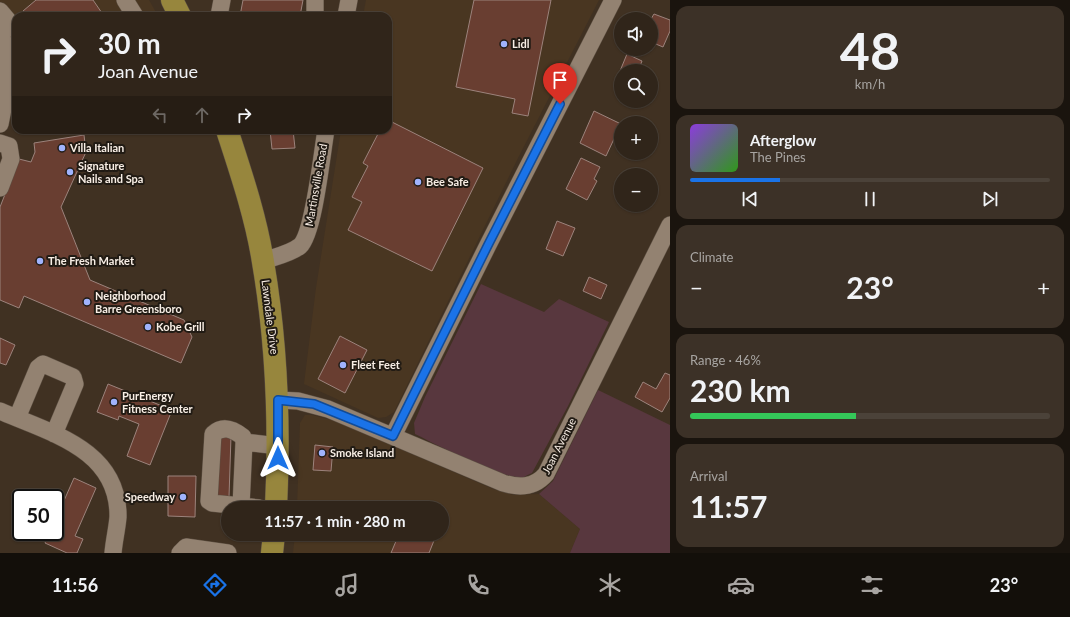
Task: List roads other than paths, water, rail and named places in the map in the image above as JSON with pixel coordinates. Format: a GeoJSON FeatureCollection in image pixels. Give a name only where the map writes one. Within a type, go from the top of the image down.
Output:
{"type":"FeatureCollection","features":[{"type":"Feature","properties":{"kind":"main road"},"geometry":{"type":"LineString","coordinates":[[172,0],[178,12]]}},
{"type":"Feature","properties":{"kind":"main road","name":"Lawndale Drive"},"geometry":{"type":"LineString","coordinates":[[228,134],[250,205],[263,261],[275,346],[278,400],[276,501]]}},
{"type":"Feature","properties":{"kind":"main road"},"geometry":{"type":"LineString","coordinates":[[272,553],[273,541]]}},
{"type":"Feature","properties":{"kind":"street"},"geometry":{"type":"LineString","coordinates":[[125,0],[132,12]]}},
{"type":"Feature","properties":{"kind":"street"},"geometry":{"type":"LineString","coordinates":[[220,12],[222,0]]}},
{"type":"Feature","properties":{"kind":"street"},"geometry":{"type":"LineString","coordinates":[[315,0],[315,12]]}},
{"type":"Feature","properties":{"kind":"street"},"geometry":{"type":"LineString","coordinates":[[347,12],[349,0]]}},
{"type":"Feature","properties":{"kind":"street"},"geometry":{"type":"LineString","coordinates":[[393,436],[488,245],[613,0]]}},
{"type":"Feature","properties":{"kind":"street"},"geometry":{"type":"LineString","coordinates":[[0,11],[12,25]]}},
{"type":"Feature","properties":{"kind":"street"},"geometry":{"type":"LineString","coordinates":[[0,32],[6,45],[6,96],[0,124]]}},
{"type":"Feature","properties":{"kind":"street","name":"Martinsville Road"},"geometry":{"type":"LineString","coordinates":[[263,261],[300,246],[306,236],[311,218],[325,134]]}},
{"type":"Feature","properties":{"kind":"street"},"geometry":{"type":"LineString","coordinates":[[0,143],[9,146],[11,159],[0,188]]}},
{"type":"Feature","properties":{"kind":"street","name":"Joan Avenue"},"geometry":{"type":"LineString","coordinates":[[278,400],[314,404],[510,485],[520,487],[540,481],[546,474],[670,225]]}},
{"type":"Feature","properties":{"kind":"street"},"geometry":{"type":"LineString","coordinates":[[17,418],[38,368],[43,364],[56,369],[74,377],[75,384],[54,434]]}},
{"type":"Feature","properties":{"kind":"street"},"geometry":{"type":"LineString","coordinates":[[0,411],[75,443],[90,454],[103,469],[110,482],[116,501],[118,517],[113,553]]}},
{"type":"Feature","properties":{"kind":"street"},"geometry":{"type":"LineString","coordinates":[[221,504],[212,503],[209,501],[213,434],[218,429],[226,428],[235,431],[243,437],[241,501]]}},
{"type":"Feature","properties":{"kind":"street"},"geometry":{"type":"LineString","coordinates":[[244,442],[278,446]]}},
{"type":"Feature","properties":{"kind":"street"},"geometry":{"type":"LineString","coordinates":[[180,553],[186,547],[228,553]]}},
{"type":"Feature","properties":{"kind":"place","name":"Lidl"},"geometry":{"type":"Point","coordinates":[504,44]}},
{"type":"Feature","properties":{"kind":"place","name":"Villa Italian"},"geometry":{"type":"Point","coordinates":[62,148]}},
{"type":"Feature","properties":{"kind":"place","name":"Signature Nails and Spa"},"geometry":{"type":"Point","coordinates":[70,172]}},
{"type":"Feature","properties":{"kind":"place","name":"Bee Safe"},"geometry":{"type":"Point","coordinates":[418,182]}},
{"type":"Feature","properties":{"kind":"place","name":"The Fresh Market"},"geometry":{"type":"Point","coordinates":[40,261]}},
{"type":"Feature","properties":{"kind":"place","name":"Neighborhood Barre Greensboro"},"geometry":{"type":"Point","coordinates":[87,302]}},
{"type":"Feature","properties":{"kind":"place","name":"Kobe Grill"},"geometry":{"type":"Point","coordinates":[148,327]}},
{"type":"Feature","properties":{"kind":"place","name":"Fleet Feet"},"geometry":{"type":"Point","coordinates":[343,365]}},
{"type":"Feature","properties":{"kind":"place","name":"PurEnergy Fitness Center"},"geometry":{"type":"Point","coordinates":[114,402]}},
{"type":"Feature","properties":{"kind":"place","name":"Smoke Island"},"geometry":{"type":"Point","coordinates":[322,453]}},
{"type":"Feature","properties":{"kind":"place","name":"Speedway"},"geometry":{"type":"Point","coordinates":[183,497]}}]}
